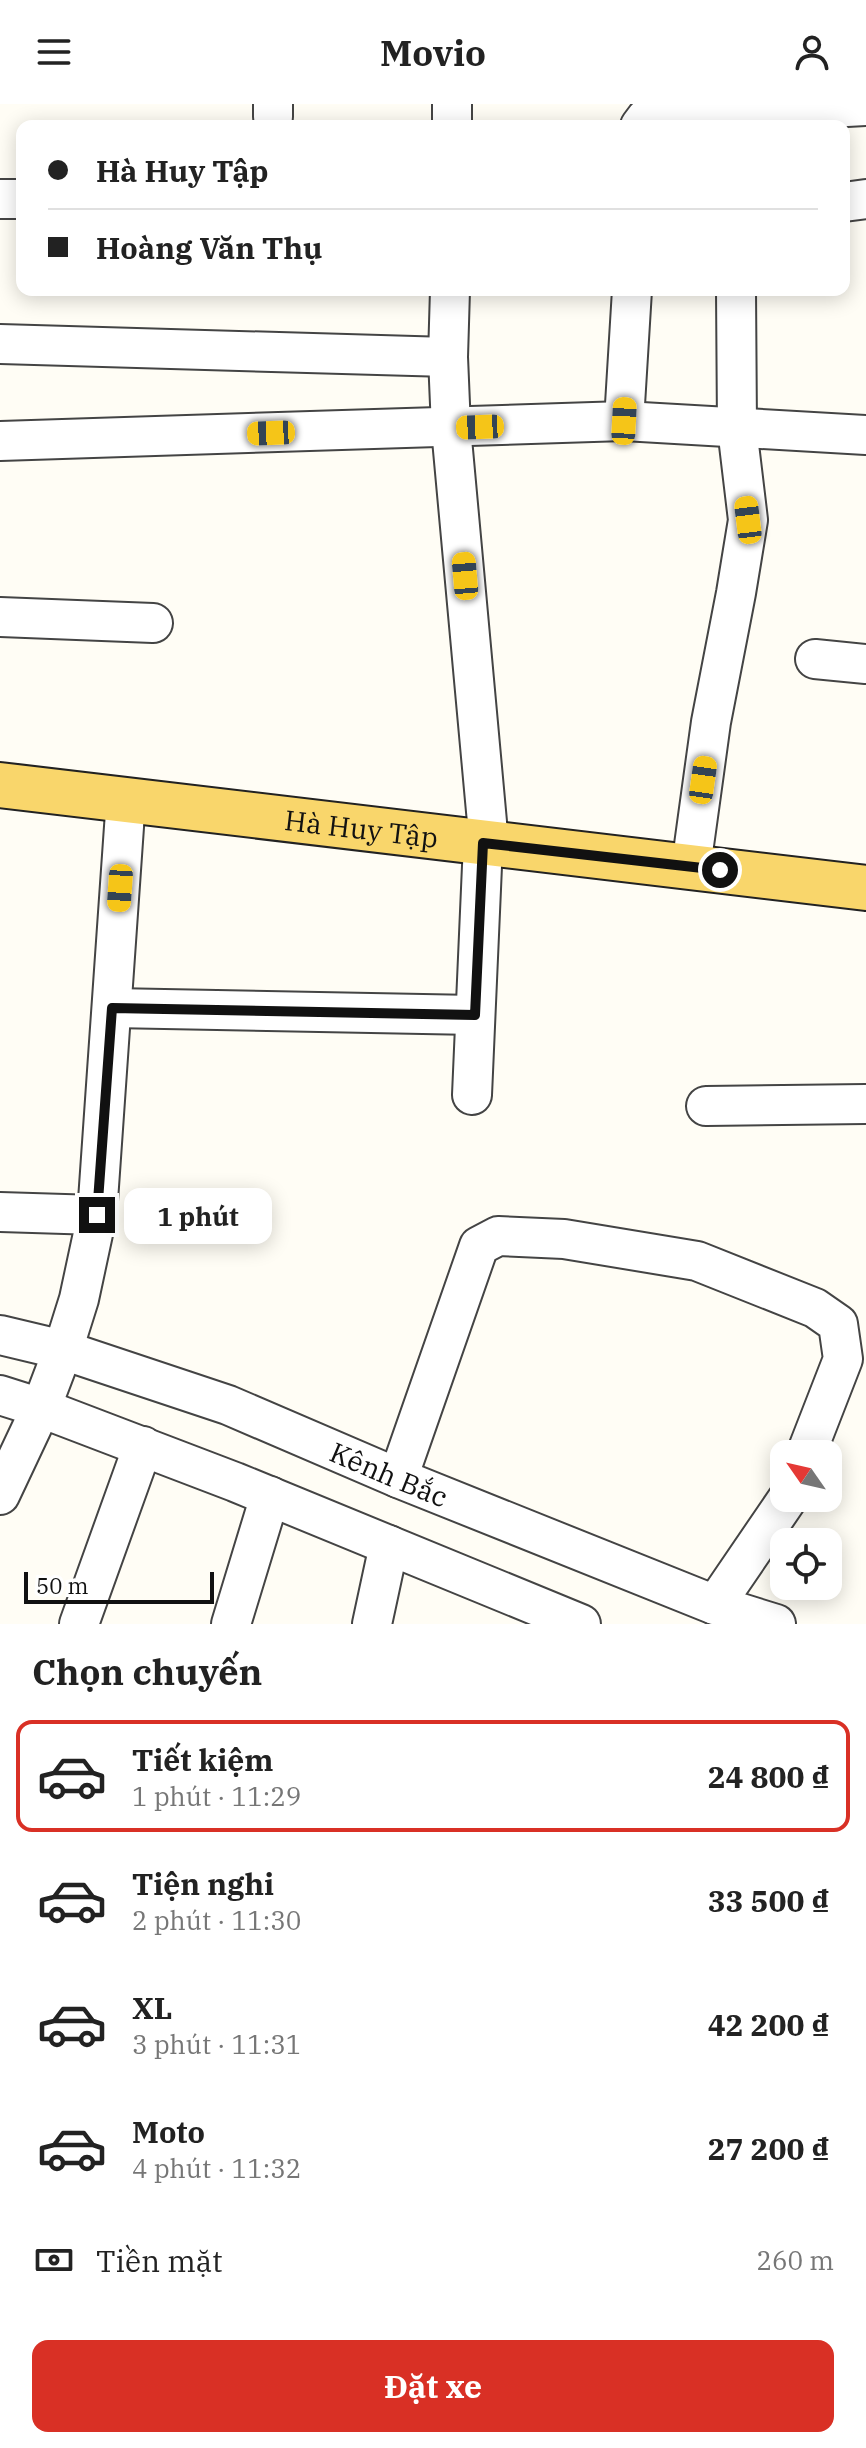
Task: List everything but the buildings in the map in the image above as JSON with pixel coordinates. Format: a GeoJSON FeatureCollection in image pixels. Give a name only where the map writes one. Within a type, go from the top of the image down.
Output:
{"type":"FeatureCollection","features":[{"type":"Feature","properties":{"kind":"main road","name":"Hà Huy Tập"},"geometry":{"type":"LineString","coordinates":[[0,785],[866,888]]}},
{"type":"Feature","properties":{"kind":"street"},"geometry":{"type":"LineString","coordinates":[[644,120],[866,106]]}},
{"type":"Feature","properties":{"kind":"street"},"geometry":{"type":"LineString","coordinates":[[450,296],[451,428],[486,843],[472,1095]]}},
{"type":"Feature","properties":{"kind":"street"},"geometry":{"type":"LineString","coordinates":[[624,421],[632,296]]}},
{"type":"Feature","properties":{"kind":"street"},"geometry":{"type":"LineString","coordinates":[[691,867],[711,722],[748,520],[737,428],[736,296]]}},
{"type":"Feature","properties":{"kind":"street"},"geometry":{"type":"LineString","coordinates":[[0,344],[448,357]]}},
{"type":"Feature","properties":{"kind":"street"},"geometry":{"type":"LineString","coordinates":[[0,441],[624,421],[866,435]]}},
{"type":"Feature","properties":{"kind":"street"},"geometry":{"type":"LineString","coordinates":[[0,617],[153,623]]}},
{"type":"Feature","properties":{"kind":"street"},"geometry":{"type":"LineString","coordinates":[[815,659],[866,664]]}},
{"type":"Feature","properties":{"kind":"street"},"geometry":{"type":"LineString","coordinates":[[0,1495],[41,1408],[63,1350],[79,1299],[97,1215],[126,798]]}},
{"type":"Feature","properties":{"kind":"street"},"geometry":{"type":"LineString","coordinates":[[112,1008],[475,1015]]}},
{"type":"Feature","properties":{"kind":"street"},"geometry":{"type":"LineString","coordinates":[[706,1106],[866,1104]]}},
{"type":"Feature","properties":{"kind":"street"},"geometry":{"type":"LineString","coordinates":[[0,1212],[97,1215]]}},
{"type":"Feature","properties":{"kind":"street"},"geometry":{"type":"LineString","coordinates":[[398,1478],[479,1246],[498,1236],[564,1239],[697,1261],[815,1308],[838,1324],[843,1359],[811,1440]]}},
{"type":"Feature","properties":{"kind":"street","name":"Kênh Bắc"},"geometry":{"type":"LineString","coordinates":[[0,1335],[63,1350],[228,1405],[398,1478],[715,1605],[776,1624]]}},
{"type":"Feature","properties":{"kind":"street"},"geometry":{"type":"LineString","coordinates":[[0,1395],[270,1496],[581,1624]]}},
{"type":"Feature","properties":{"kind":"street"},"geometry":{"type":"LineString","coordinates":[[79,1624],[143,1446]]}},
{"type":"Feature","properties":{"kind":"street"},"geometry":{"type":"LineString","coordinates":[[231,1624],[270,1496]]}},
{"type":"Feature","properties":{"kind":"street"},"geometry":{"type":"LineString","coordinates":[[715,1605],[778,1512]]}},
{"type":"Feature","properties":{"kind":"street"},"geometry":{"type":"LineString","coordinates":[[372,1624],[389,1545]]}},
{"type":"Feature","properties":{"kind":"route"},"geometry":{"type":"LineString","coordinates":[[97,1215],[112,1008],[475,1015],[483,843],[720,870]]}}]}
